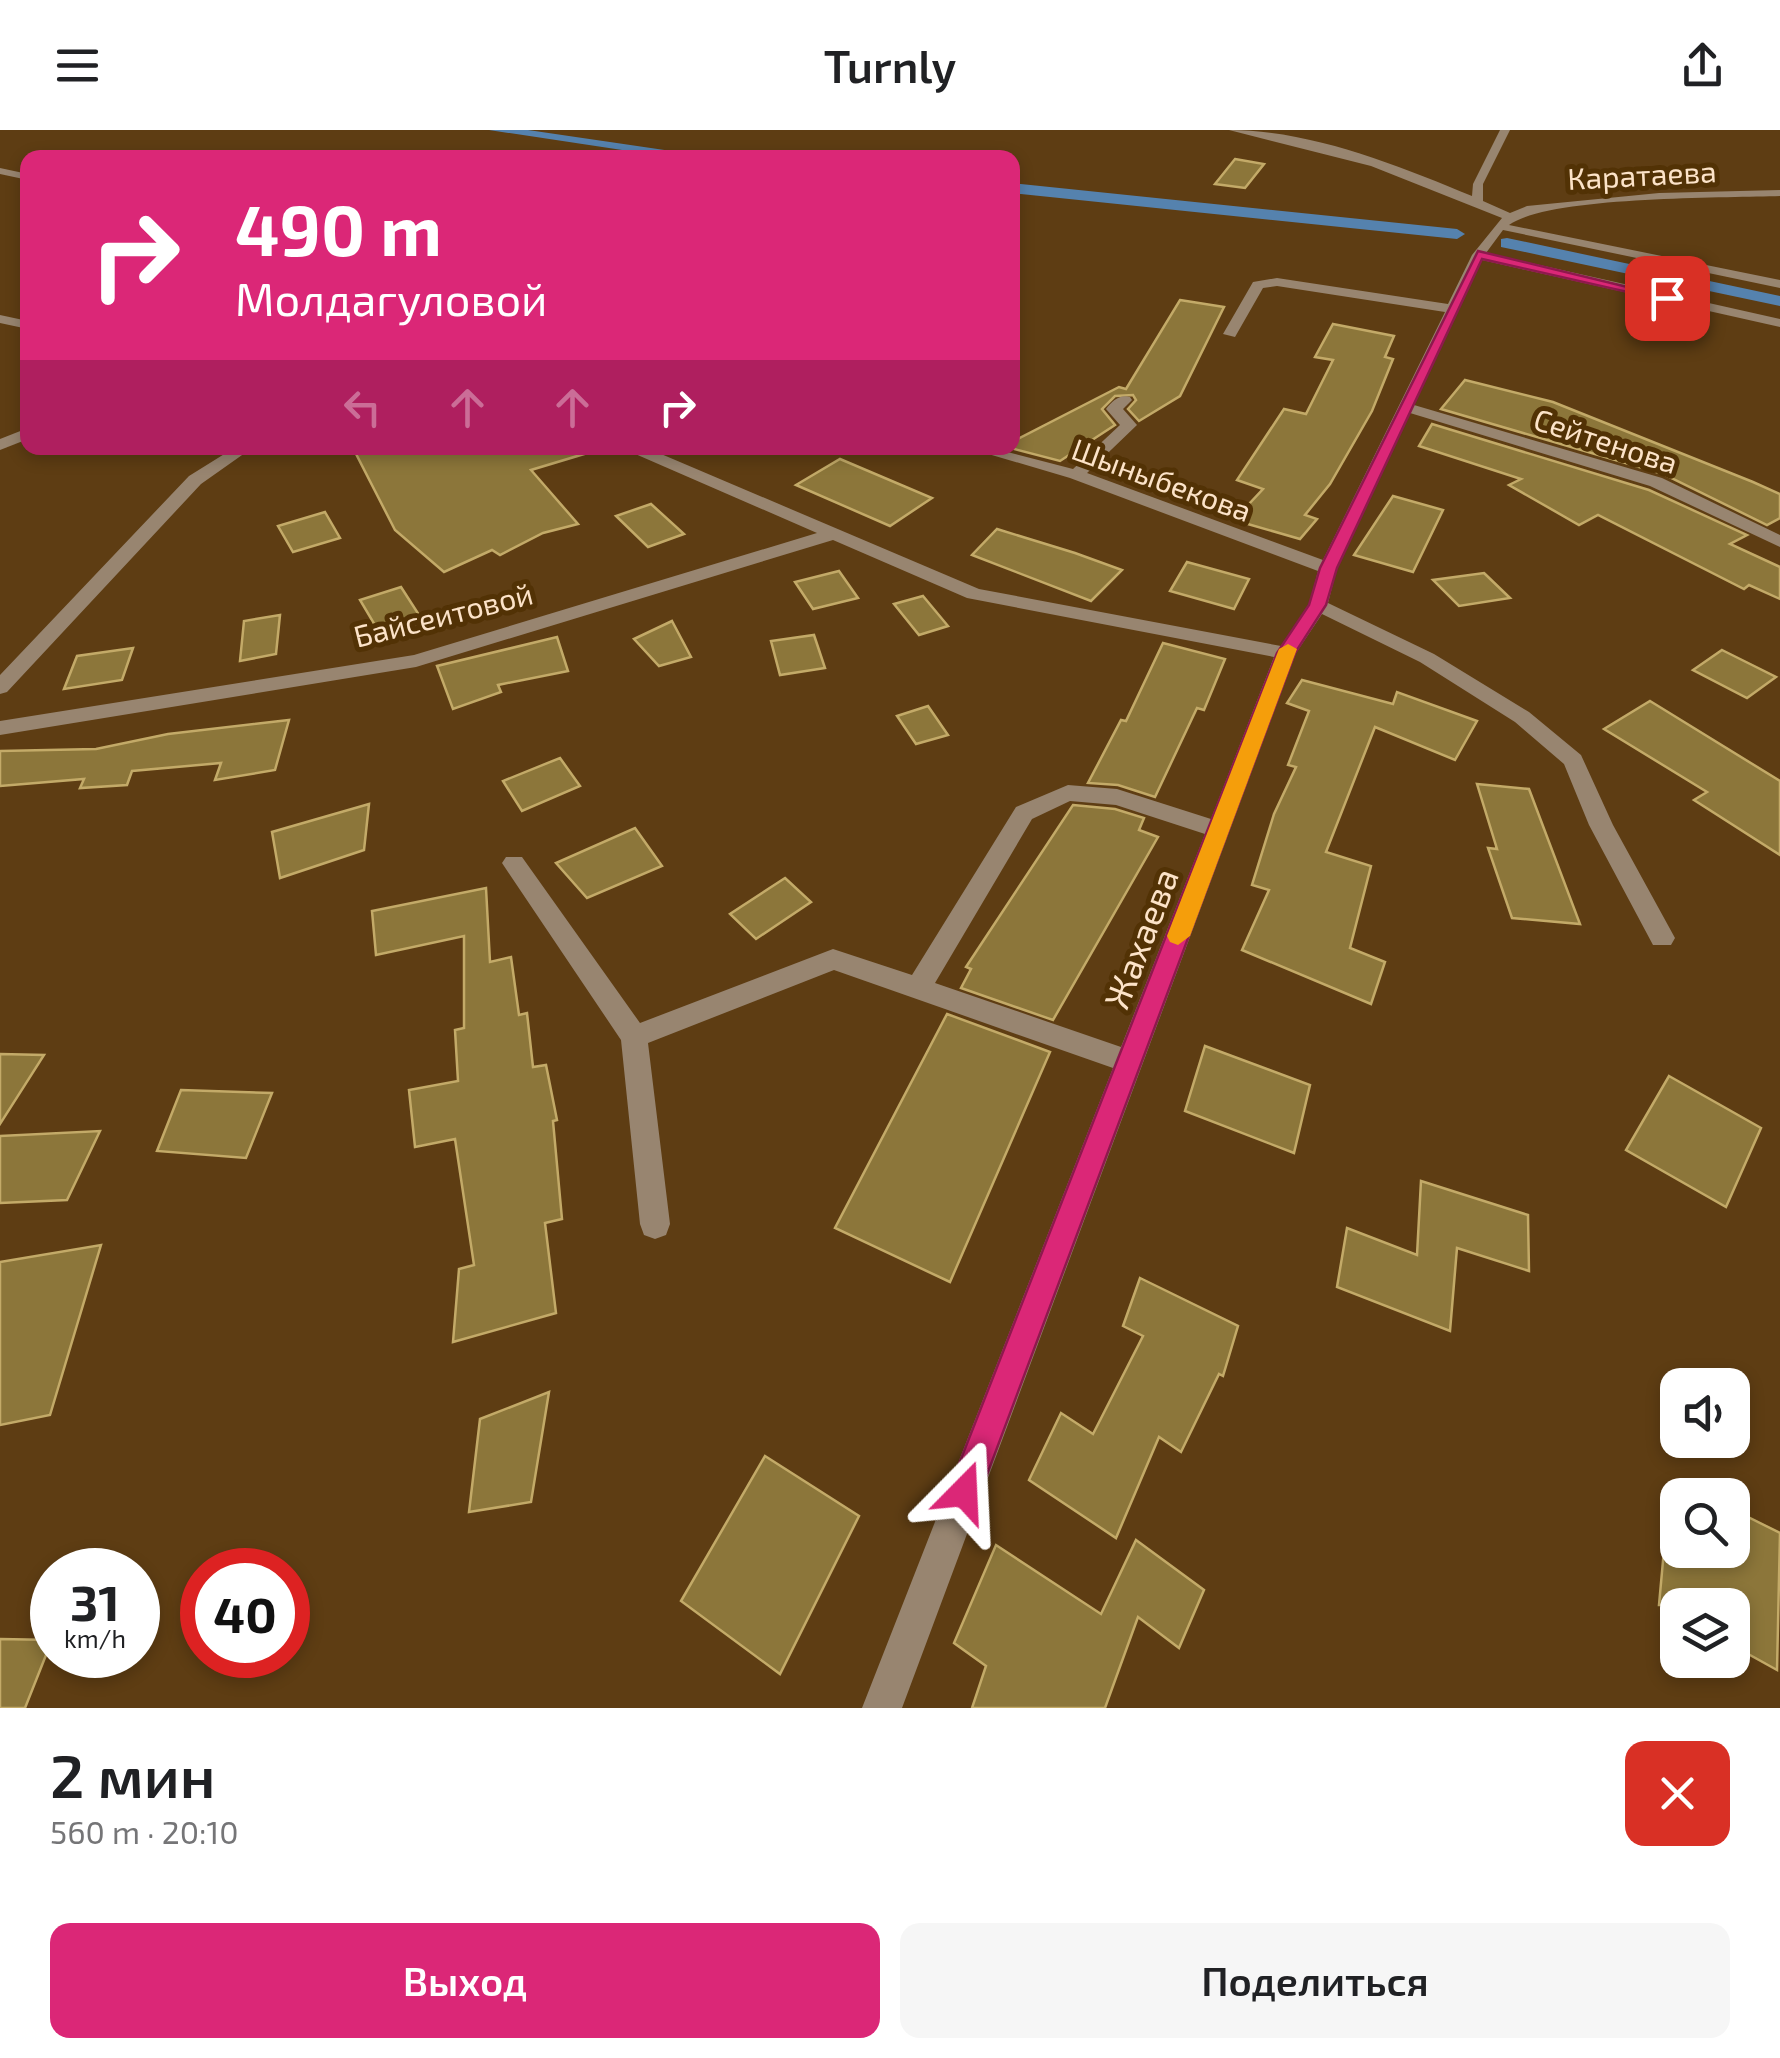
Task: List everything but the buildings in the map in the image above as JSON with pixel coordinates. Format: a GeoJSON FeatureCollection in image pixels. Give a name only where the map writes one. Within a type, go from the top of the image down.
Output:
{"type":"FeatureCollection","features":[{"type":"Feature","properties":{"kind":"street"},"geometry":{"type":"LineString","coordinates":[[1234,130],[1334,149],[1477,202]]}},
{"type":"Feature","properties":{"kind":"street"},"geometry":{"type":"LineString","coordinates":[[1505,130],[1478,184],[1477,202],[1492,236],[1780,323]]}},
{"type":"Feature","properties":{"kind":"street","name":"Каратаева"},"geometry":{"type":"LineString","coordinates":[[1492,236],[1562,203],[1780,194]]}},
{"type":"Feature","properties":{"kind":"street"},"geometry":{"type":"LineString","coordinates":[[1492,236],[1780,284]]}},
{"type":"Feature","properties":{"kind":"street","name":"Жахаева"},"geometry":{"type":"LineString","coordinates":[[882,1708],[1286,653],[1318,605],[1328,568],[1492,236]]}},
{"type":"Feature","properties":{"kind":"street"},"geometry":{"type":"LineString","coordinates":[[1230,334],[1258,284],[1277,282],[1454,309]]}},
{"type":"Feature","properties":{"kind":"street"},"geometry":{"type":"LineString","coordinates":[[1076,474],[1129,425],[1114,409],[1125,400]]}},
{"type":"Feature","properties":{"kind":"street","name":"Сейтенова"},"geometry":{"type":"LineString","coordinates":[[1408,408],[1656,482],[1780,542]]}},
{"type":"Feature","properties":{"kind":"street"},"geometry":{"type":"LineString","coordinates":[[0,687],[194,480],[233,455]]}},
{"type":"Feature","properties":{"kind":"street"},"geometry":{"type":"LineString","coordinates":[[650,455],[974,594],[1286,653]]}},
{"type":"Feature","properties":{"kind":"street","name":"Шыныбекова"},"geometry":{"type":"LineString","coordinates":[[1003,455],[1076,474],[1328,568]]}},
{"type":"Feature","properties":{"kind":"street","name":"Байсеитовой"},"geometry":{"type":"LineString","coordinates":[[0,728],[416,661],[833,534]]}},
{"type":"Feature","properties":{"kind":"street"},"geometry":{"type":"LineString","coordinates":[[1318,605],[1427,658],[1522,716],[1573,760],[1601,825],[1662,938]]}},
{"type":"Feature","properties":{"kind":"street"},"geometry":{"type":"LineString","coordinates":[[918,988],[1024,813],[1068,793],[1116,797],[1220,830]]}},
{"type":"Feature","properties":{"kind":"street"},"geometry":{"type":"LineString","coordinates":[[514,863],[634,1037],[656,1224]]}},
{"type":"Feature","properties":{"kind":"street"},"geometry":{"type":"LineString","coordinates":[[634,1037],[833,958],[1129,1062]]}},
{"type":"Feature","properties":{"kind":"waterway"},"geometry":{"type":"LineString","coordinates":[[496,130],[650,150]]}},
{"type":"Feature","properties":{"kind":"waterway"},"geometry":{"type":"LineString","coordinates":[[1020,189],[1457,234]]}},
{"type":"Feature","properties":{"kind":"waterway"},"geometry":{"type":"LineString","coordinates":[[1507,243],[1780,301]]}},
{"type":"Feature","properties":{"kind":"slow traffic"},"geometry":{"type":"LineString","coordinates":[[1178,936],[1288,649]]}},
{"type":"Feature","properties":{"kind":"route"},"geometry":{"type":"LineString","coordinates":[[964,1492],[1286,653],[1318,605],[1328,568],[1478,255],[1667,298]]}}]}
